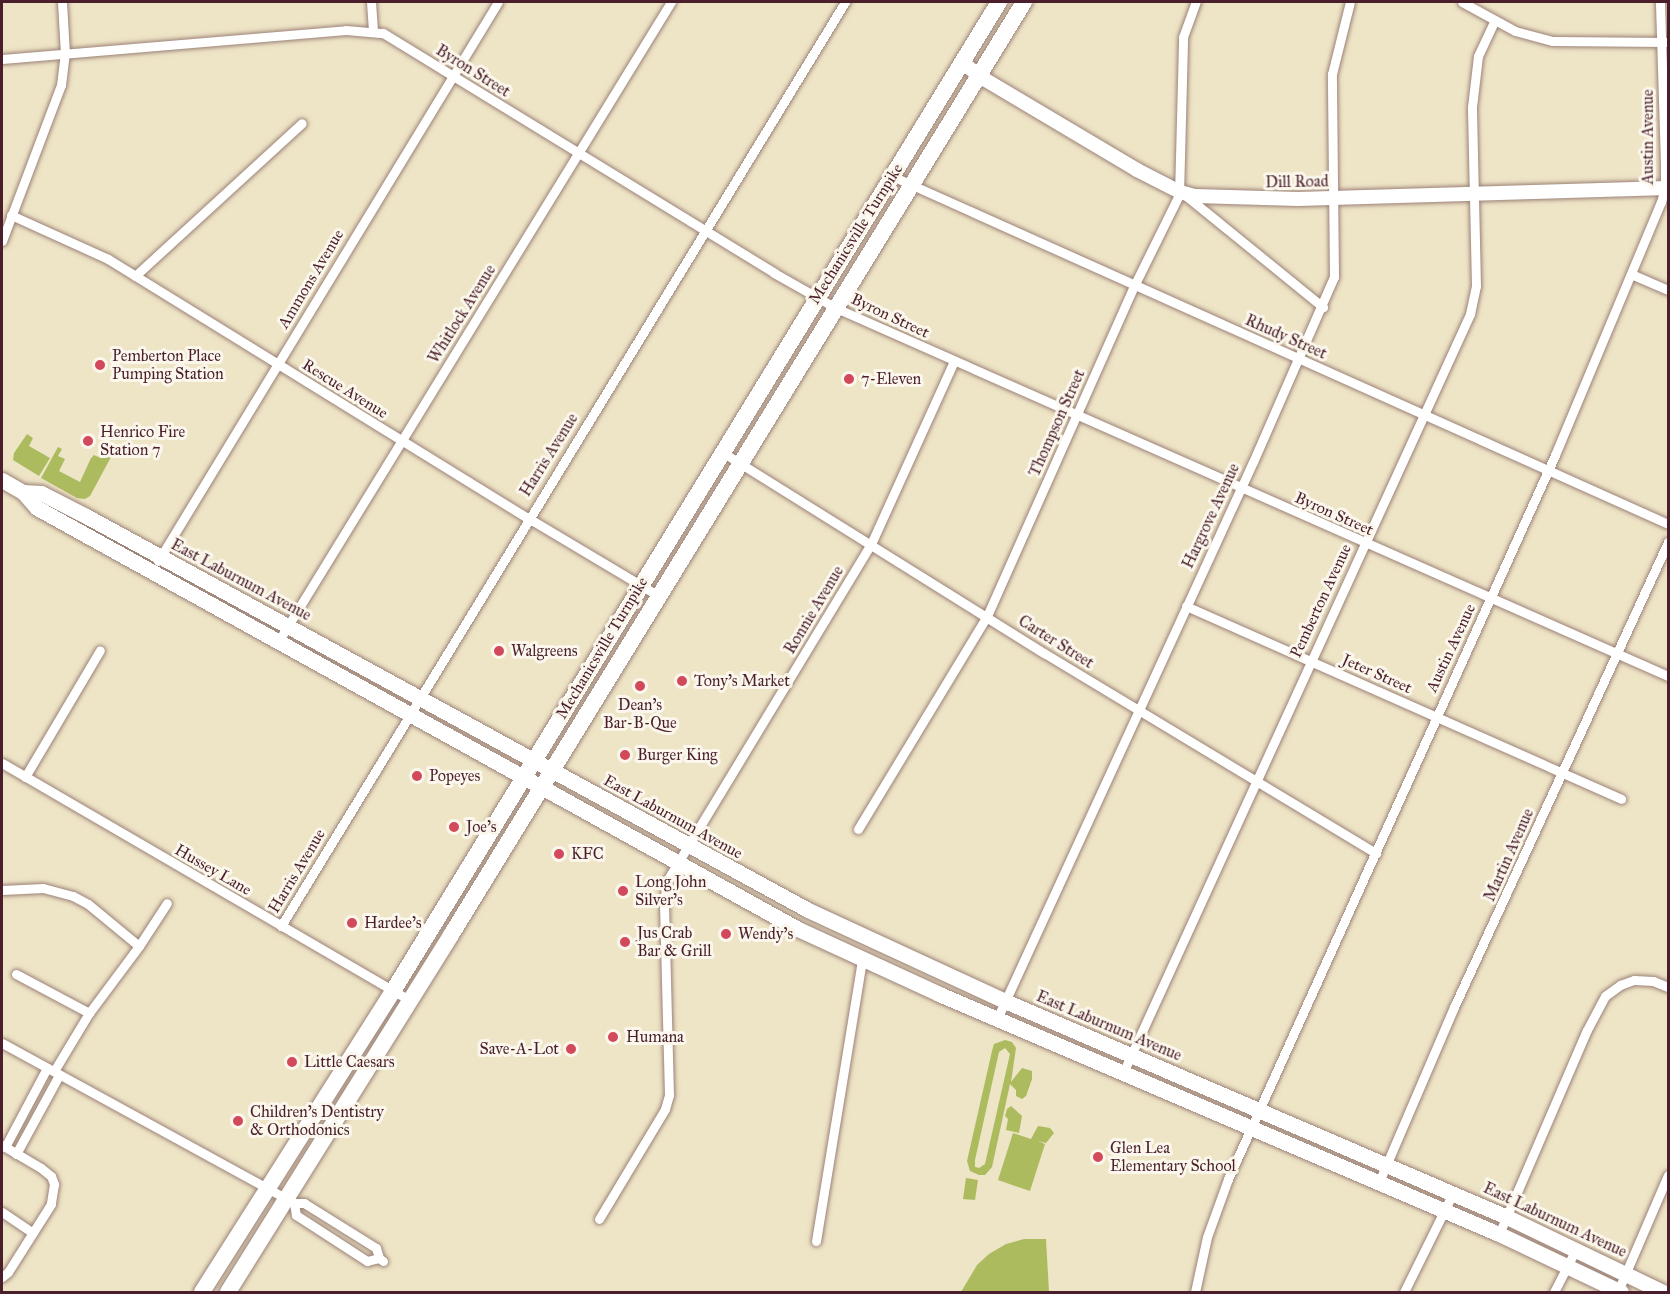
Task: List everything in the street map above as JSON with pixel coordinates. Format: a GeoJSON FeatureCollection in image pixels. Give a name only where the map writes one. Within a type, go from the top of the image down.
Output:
{"type":"FeatureCollection","features":[{"type":"Feature","properties":{"kind":"highway","name":"Mechanicsville Turnpike"},"geometry":{"type":"LineString","coordinates":[[202,1293],[393,991],[999,2]]}},
{"type":"Feature","properties":{"kind":"highway","name":"Mechanicsville Turnpike"},"geometry":{"type":"LineString","coordinates":[[228,1293],[291,1201],[411,1001],[1024,2]]}},
{"type":"Feature","properties":{"kind":"main road","name":"East Laburnum Avenue"},"geometry":{"type":"LineString","coordinates":[[2,480],[23,492],[37,508],[542,788]]}},
{"type":"Feature","properties":{"kind":"main road","name":"East Laburnum Avenue"},"geometry":{"type":"LineString","coordinates":[[23,492],[41,493],[288,626],[688,847],[808,910],[1005,1001],[1507,1217],[1575,1248],[1663,1293]]}},
{"type":"Feature","properties":{"kind":"main road"},"geometry":{"type":"LineString","coordinates":[[542,788],[862,960],[1499,1234],[1619,1292]]}},
{"type":"Feature","properties":{"kind":"street"},"geometry":{"type":"LineString","coordinates":[[2,241],[61,85],[65,54],[62,2]]}},
{"type":"Feature","properties":{"kind":"street"},"geometry":{"type":"LineString","coordinates":[[370,2],[373,31]]}},
{"type":"Feature","properties":{"kind":"street","name":"Ammons Avenue"},"geometry":{"type":"LineString","coordinates":[[151,572],[498,2]]}},
{"type":"Feature","properties":{"kind":"street","name":"Whitlock Avenue"},"geometry":{"type":"LineString","coordinates":[[278,642],[671,2]]}},
{"type":"Feature","properties":{"kind":"street","name":"Harris Avenue"},"geometry":{"type":"LineString","coordinates":[[281,926],[418,698],[845,2]]}},
{"type":"Feature","properties":{"kind":"street","name":"Thompson Street"},"geometry":{"type":"LineString","coordinates":[[858,829],[987,616],[1134,286],[1180,192],[1183,37],[1196,2]]}},
{"type":"Feature","properties":{"kind":"street","name":"Hargrove Avenue"},"geometry":{"type":"LineString","coordinates":[[997,1019],[1323,307],[1334,277],[1332,74],[1350,2]]}},
{"type":"Feature","properties":{"kind":"street"},"geometry":{"type":"LineString","coordinates":[[1462,2],[1515,31],[1553,41],[1665,42]]}},
{"type":"Feature","properties":{"kind":"street","name":"Austin Avenue"},"geometry":{"type":"LineString","coordinates":[[1195,1293],[1215,1212],[1548,471],[1666,188],[1665,42],[1660,2]]}},
{"type":"Feature","properties":{"kind":"street","name":"Pemberton Avenue"},"geometry":{"type":"LineString","coordinates":[[1123,1073],[1470,314],[1476,286],[1476,194],[1472,107],[1478,56],[1494,21]]}},
{"type":"Feature","properties":{"kind":"street","name":"Byron Street"},"geometry":{"type":"LineString","coordinates":[[2,59],[346,30],[383,33],[705,231],[836,308],[1364,544],[1668,676]]}},
{"type":"Feature","properties":{"kind":"street","name":"Dill Road"},"geometry":{"type":"LineString","coordinates":[[962,62],[979,76],[1137,170],[1180,192],[1194,196],[1241,199],[1335,198],[1666,188]]}},
{"type":"Feature","properties":{"kind":"street"},"geometry":{"type":"LineString","coordinates":[[135,276],[303,123]]}},
{"type":"Feature","properties":{"kind":"street","name":"Rhudy Street"},"geometry":{"type":"LineString","coordinates":[[892,176],[1668,524]]}},
{"type":"Feature","properties":{"kind":"street"},"geometry":{"type":"LineString","coordinates":[[1180,192],[1323,307]]}},
{"type":"Feature","properties":{"kind":"street","name":"Rescue Avenue"},"geometry":{"type":"LineString","coordinates":[[11,215],[108,259],[401,441],[659,596]]}},
{"type":"Feature","properties":{"kind":"street"},"geometry":{"type":"LineString","coordinates":[[1631,274],[1668,290]]}},
{"type":"Feature","properties":{"kind":"street","name":"Ronnie Avenue"},"geometry":{"type":"LineString","coordinates":[[599,1219],[665,1109],[669,1095],[664,900],[669,879],[871,544],[954,362]]}},
{"type":"Feature","properties":{"kind":"street","name":"Carter Street"},"geometry":{"type":"LineString","coordinates":[[722,452],[1138,710],[1376,853]]}},
{"type":"Feature","properties":{"kind":"street","name":"Martin Avenue"},"geometry":{"type":"LineString","coordinates":[[1379,1182],[1454,1007],[1668,542]]}},
{"type":"Feature","properties":{"kind":"street","name":"Jeter Street"},"geometry":{"type":"LineString","coordinates":[[1186,606],[1621,799]]}},
{"type":"Feature","properties":{"kind":"street"},"geometry":{"type":"LineString","coordinates":[[25,777],[100,650]]}},
{"type":"Feature","properties":{"kind":"street","name":"Hussey Lane"},"geometry":{"type":"LineString","coordinates":[[2,763],[411,1001]]}},
{"type":"Feature","properties":{"kind":"street"},"geometry":{"type":"LineString","coordinates":[[2,890],[43,888],[73,896],[88,904],[139,946]]}},
{"type":"Feature","properties":{"kind":"street"},"geometry":{"type":"LineString","coordinates":[[2,1277],[8,1272],[51,1204],[54,1184],[51,1176],[41,1168],[3,1146],[89,1013],[139,946],[167,903]]}},
{"type":"Feature","properties":{"kind":"street"},"geometry":{"type":"LineString","coordinates":[[816,1241],[862,960]]}},
{"type":"Feature","properties":{"kind":"street"},"geometry":{"type":"LineString","coordinates":[[16,974],[89,1013]]}},
{"type":"Feature","properties":{"kind":"street"},"geometry":{"type":"LineString","coordinates":[[1499,1234],[1599,1007],[1612,989],[1624,983],[1639,980],[1668,987]]}},
{"type":"Feature","properties":{"kind":"street"},"geometry":{"type":"LineString","coordinates":[[2,1043],[291,1201],[304,1203],[376,1248],[381,1260],[367,1261],[296,1215],[291,1201]]}},
{"type":"Feature","properties":{"kind":"street"},"geometry":{"type":"LineString","coordinates":[[16,1154],[53,1071]]}},
{"type":"Feature","properties":{"kind":"street"},"geometry":{"type":"LineString","coordinates":[[1619,1292],[1668,1175]]}},
{"type":"Feature","properties":{"kind":"street"},"geometry":{"type":"LineString","coordinates":[[1404,1293],[1453,1193]]}},
{"type":"Feature","properties":{"kind":"street"},"geometry":{"type":"LineString","coordinates":[[2,1212],[33,1233]]}},
{"type":"Feature","properties":{"kind":"street"},"geometry":{"type":"LineString","coordinates":[[1554,1293],[1575,1248]]}},
{"type":"Feature","properties":{"kind":"green space"},"geometry":{"type":"Polygon","coordinates":[[[27,434],[33,438],[29,446],[50,458],[39,476],[13,460],[14,453],[27,434]]]}},
{"type":"Feature","properties":{"kind":"green space"},"geometry":{"type":"Polygon","coordinates":[[[103,446],[110,450],[111,457],[90,496],[85,499],[77,498],[41,478],[58,447],[62,449],[58,456],[65,459],[59,471],[80,482],[91,458],[94,455],[98,457],[103,446]]]}},
{"type":"Feature","properties":{"kind":"green space"},"geometry":{"type":"Polygon","coordinates":[[[1005,1040],[1012,1042],[1016,1048],[1011,1082],[1022,1068],[1032,1071],[1032,1079],[1026,1096],[1022,1099],[1016,1096],[1016,1090],[1010,1084],[992,1167],[985,1175],[979,1175],[970,1171],[967,1161],[994,1044],[1005,1040]],[[1005,1048],[999,1052],[975,1167],[979,1168],[985,1164],[1010,1054],[1005,1048]]]}},
{"type":"Feature","properties":{"kind":"green space"},"geometry":{"type":"Polygon","coordinates":[[[1011,1106],[1022,1116],[1019,1133],[1006,1130],[1008,1119],[1005,1116],[1007,1109],[1011,1106]]]}},
{"type":"Feature","properties":{"kind":"green space"},"geometry":{"type":"Polygon","coordinates":[[[1038,1126],[1050,1128],[1054,1133],[1046,1143],[1038,1141],[1045,1144],[1030,1191],[998,1180],[1013,1133],[1031,1139],[1038,1126]]]}},
{"type":"Feature","properties":{"kind":"green space"},"geometry":{"type":"Polygon","coordinates":[[[966,1178],[978,1180],[975,1200],[963,1199],[966,1178]]]}},
{"type":"Feature","properties":{"kind":"green space"},"geometry":{"type":"Polygon","coordinates":[[[1024,1239],[1046,1239],[1049,1292],[961,1292],[977,1265],[989,1254],[1006,1244],[1024,1239]]]}},
{"type":"Feature","properties":{"kind":"place","name":"Pemberton Place Pumping Station"},"geometry":{"type":"Point","coordinates":[100,365]}},
{"type":"Feature","properties":{"kind":"place","name":"7-Eleven"},"geometry":{"type":"Point","coordinates":[849,379]}},
{"type":"Feature","properties":{"kind":"place","name":"Henrico Fire Station 7"},"geometry":{"type":"Point","coordinates":[88,441]}},
{"type":"Feature","properties":{"kind":"place","name":"Walgreens"},"geometry":{"type":"Point","coordinates":[499,651]}},
{"type":"Feature","properties":{"kind":"place","name":"Tony's Market"},"geometry":{"type":"Point","coordinates":[682,681]}},
{"type":"Feature","properties":{"kind":"place","name":"Dean's Bar-B-Que"},"geometry":{"type":"Point","coordinates":[640,686]}},
{"type":"Feature","properties":{"kind":"place","name":"Burger King"},"geometry":{"type":"Point","coordinates":[625,755]}},
{"type":"Feature","properties":{"kind":"place","name":"Popeyes"},"geometry":{"type":"Point","coordinates":[417,776]}},
{"type":"Feature","properties":{"kind":"place","name":"Joe's"},"geometry":{"type":"Point","coordinates":[454,827]}},
{"type":"Feature","properties":{"kind":"place","name":"KFC"},"geometry":{"type":"Point","coordinates":[559,854]}},
{"type":"Feature","properties":{"kind":"place","name":"Long John Silver's"},"geometry":{"type":"Point","coordinates":[623,891]}},
{"type":"Feature","properties":{"kind":"place","name":"Hardee's"},"geometry":{"type":"Point","coordinates":[352,923]}},
{"type":"Feature","properties":{"kind":"place","name":"Wendy's"},"geometry":{"type":"Point","coordinates":[726,934]}},
{"type":"Feature","properties":{"kind":"place","name":"Jus Crab Bar & Grill"},"geometry":{"type":"Point","coordinates":[625,942]}},
{"type":"Feature","properties":{"kind":"place","name":"Humana"},"geometry":{"type":"Point","coordinates":[613,1037]}},
{"type":"Feature","properties":{"kind":"place","name":"Save-A-Lot"},"geometry":{"type":"Point","coordinates":[571,1049]}},
{"type":"Feature","properties":{"kind":"place","name":"Little Caesars"},"geometry":{"type":"Point","coordinates":[292,1062]}},
{"type":"Feature","properties":{"kind":"place","name":"Children's Dentistry & Orthodonics"},"geometry":{"type":"Point","coordinates":[238,1121]}},
{"type":"Feature","properties":{"kind":"place","name":"Glen Lea Elementary School"},"geometry":{"type":"Point","coordinates":[1098,1157]}}]}
